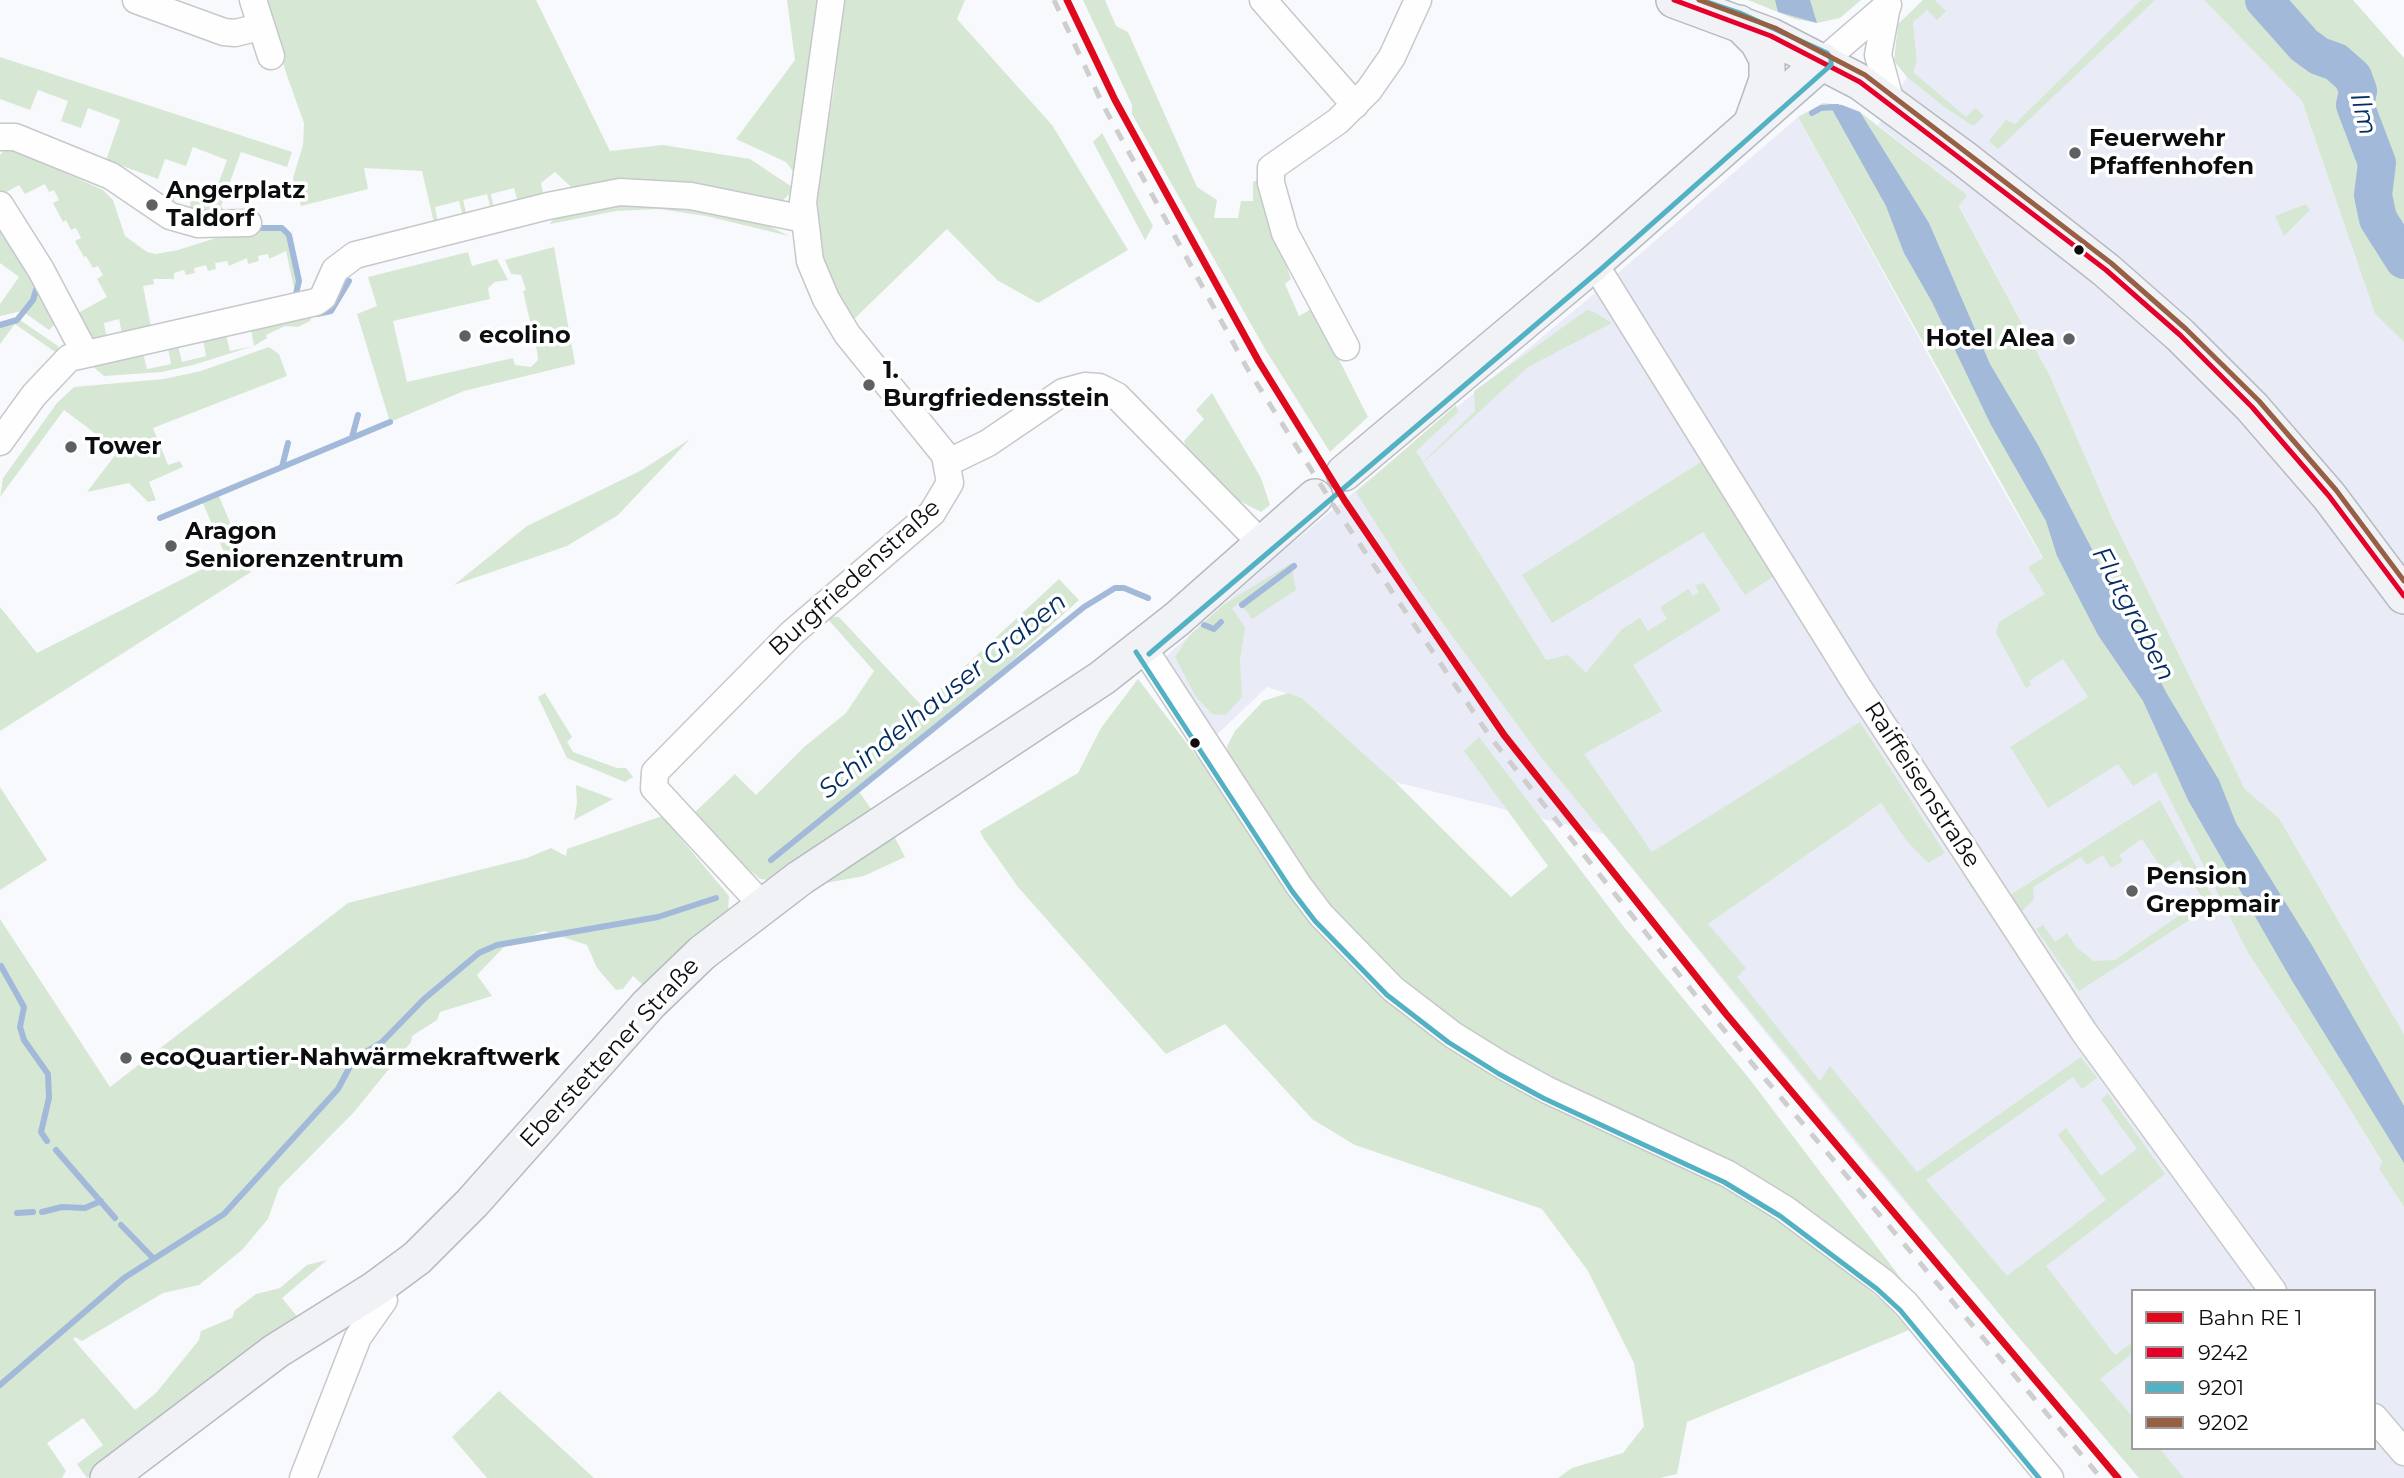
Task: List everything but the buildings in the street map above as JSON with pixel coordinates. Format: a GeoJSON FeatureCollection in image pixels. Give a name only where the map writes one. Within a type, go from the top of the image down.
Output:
{"type":"FeatureCollection","features":[{"type":"Feature","properties":{"kind":"main road"},"geometry":{"type":"LineString","coordinates":[[1674,0],[1736,21],[1836,61],[2080,249],[2200,354],[2252,407],[2308,471],[2404,596]]}},
{"type":"Feature","properties":{"kind":"main road"},"geometry":{"type":"LineString","coordinates":[[1736,21],[1758,42],[1767,59],[1767,80],[1751,125]]}},
{"type":"Feature","properties":{"kind":"main road"},"geometry":{"type":"LineString","coordinates":[[1344,473],[1594,263],[1789,90],[1836,61]]}},
{"type":"Feature","properties":{"kind":"main road","name":"Eberstettener Straße"},"geometry":{"type":"LineString","coordinates":[[108,1478],[276,1350],[375,1289],[417,1258],[454,1222],[675,978],[763,906],[889,818],[1058,709],[1143,647],[1315,497]]}},
{"type":"Feature","properties":{"kind":"street"},"geometry":{"type":"LineString","coordinates":[[136,0],[224,32],[235,33],[260,27]]}},
{"type":"Feature","properties":{"kind":"street"},"geometry":{"type":"LineString","coordinates":[[254,0],[260,27],[271,56]]}},
{"type":"Feature","properties":{"kind":"street"},"geometry":{"type":"LineString","coordinates":[[831,0],[803,202],[810,261],[835,316],[949,462],[988,443],[1063,392],[1085,386],[1099,387],[1117,396],[1262,544]]}},
{"type":"Feature","properties":{"kind":"street"},"geometry":{"type":"LineString","coordinates":[[1263,0],[1355,105]]}},
{"type":"Feature","properties":{"kind":"street"},"geometry":{"type":"LineString","coordinates":[[1346,347],[1292,248],[1277,208],[1270,175],[1276,163],[1315,139],[1355,105],[1392,57],[1418,0]]}},
{"type":"Feature","properties":{"kind":"street"},"geometry":{"type":"LineString","coordinates":[[1836,61],[1890,3]]}},
{"type":"Feature","properties":{"kind":"street"},"geometry":{"type":"LineString","coordinates":[[1890,3],[1878,55],[1891,103]]}},
{"type":"Feature","properties":{"kind":"street"},"geometry":{"type":"LineString","coordinates":[[0,137],[15,137],[111,176],[134,189],[163,213],[183,220],[198,224],[248,223]]}},
{"type":"Feature","properties":{"kind":"street"},"geometry":{"type":"LineString","coordinates":[[0,442],[56,370],[69,358],[85,352],[316,302],[323,297],[335,270],[355,255],[548,206],[608,194],[649,192],[691,196],[804,219]]}},
{"type":"Feature","properties":{"kind":"street"},"geometry":{"type":"LineString","coordinates":[[0,205],[30,251],[85,352]]}},
{"type":"Feature","properties":{"kind":"street","name":"Raiffeisenstraße"},"geometry":{"type":"LineString","coordinates":[[1594,263],[1853,679],[2084,1032],[2272,1289]]}},
{"type":"Feature","properties":{"kind":"street","name":"Burgfriedenstraße"},"geometry":{"type":"LineString","coordinates":[[763,906],[654,789],[655,772],[792,633],[932,513],[948,491],[949,462]]}},
{"type":"Feature","properties":{"kind":"street"},"geometry":{"type":"LineString","coordinates":[[1143,647],[1299,886],[1321,915],[1393,989],[1430,1020],[1503,1066],[1547,1090],[1728,1174],[1796,1217],[1883,1282],[1906,1304],[2050,1478]]}},
{"type":"Feature","properties":{"kind":"street"},"geometry":{"type":"LineString","coordinates":[[301,1475],[358,1337],[384,1300],[375,1289]]}},
{"type":"Feature","properties":{"kind":"street"},"geometry":{"type":"LineString","coordinates":[[2376,1419],[2404,1452]]}},
{"type":"Feature","properties":{"kind":"shaded area"},"geometry":{"type":"Polygon","coordinates":[[[1932,0],[2204,0],[2302,101],[2375,314],[2404,342],[2404,1034],[2279,818],[2245,789],[2113,520],[2050,376],[1959,205],[1967,195],[1878,125],[1917,61],[1913,22],[1932,0]]]}},
{"type":"Feature","properties":{"kind":"shaded area"},"geometry":{"type":"Polygon","coordinates":[[[1798,117],[1988,464],[2089,639],[2248,953],[2338,1090],[2382,1163],[2379,1169],[2404,1207],[2404,1478],[2139,1478],[1865,1155],[1604,834],[1395,782],[1302,698],[1267,687],[1205,746],[1154,667],[1284,550],[1588,299],[1798,117]]]}},
{"type":"Feature","properties":{"kind":"green space"},"geometry":{"type":"Polygon","coordinates":[[[266,0],[536,0],[610,151],[663,145],[750,159],[795,189],[781,202],[580,189],[571,187],[555,172],[541,183],[544,198],[518,203],[514,188],[491,194],[494,209],[491,210],[487,194],[463,200],[467,216],[463,217],[459,201],[435,207],[438,222],[434,223],[422,171],[364,168],[368,189],[301,206],[293,178],[303,145],[304,123],[286,73],[266,0]]]}},
{"type":"Feature","properties":{"kind":"green space"},"geometry":{"type":"Polygon","coordinates":[[[787,0],[829,0],[798,178],[786,162],[736,139],[795,60],[787,0]]]}},
{"type":"Feature","properties":{"kind":"green space"},"geometry":{"type":"Polygon","coordinates":[[[843,0],[965,0],[957,19],[1052,125],[1128,250],[1038,303],[997,280],[947,229],[853,320],[827,271],[815,220],[817,182],[834,89],[843,0]]]}},
{"type":"Feature","properties":{"kind":"green space"},"geometry":{"type":"Polygon","coordinates":[[[1083,0],[1105,0],[1116,26],[1128,32],[1197,187],[1217,200],[1214,218],[1238,218],[1241,201],[1253,201],[1253,182],[1264,176],[1270,219],[1291,279],[1285,284],[1299,316],[1313,308],[1368,417],[1330,452],[1265,349],[1132,114],[1132,105],[1083,0]]]}},
{"type":"Feature","properties":{"kind":"green space"},"geometry":{"type":"Polygon","coordinates":[[[1748,0],[1861,0],[1840,18],[1817,23],[1795,19],[1748,0]]]}},
{"type":"Feature","properties":{"kind":"green space"},"geometry":{"type":"Polygon","coordinates":[[[1923,0],[1935,0],[1946,11],[1937,20],[1927,10],[1913,22],[1917,61],[1913,72],[1966,117],[1975,108],[1984,116],[1973,126],[1907,77],[1894,61],[1898,24],[1923,0]]]}},
{"type":"Feature","properties":{"kind":"green space"},"geometry":{"type":"Polygon","coordinates":[[[2141,0],[2155,0],[1998,149],[1989,141],[2006,120],[2015,124],[2141,0]]]}},
{"type":"Feature","properties":{"kind":"green space"},"geometry":{"type":"Polygon","coordinates":[[[2204,0],[2353,0],[2404,58],[2404,342],[2375,314],[2302,101],[2204,0]]]}},
{"type":"Feature","properties":{"kind":"green space"},"geometry":{"type":"Polygon","coordinates":[[[0,57],[292,152],[287,167],[241,152],[221,206],[226,213],[211,218],[190,209],[191,191],[213,198],[227,160],[193,147],[186,166],[165,159],[158,179],[106,160],[120,120],[88,108],[81,128],[61,121],[68,101],[38,90],[30,110],[0,99],[0,57]]]}},
{"type":"Feature","properties":{"kind":"green space"},"geometry":{"type":"Polygon","coordinates":[[[1823,103],[1842,105],[1860,112],[1967,195],[1959,206],[2050,376],[2113,520],[2245,789],[2279,818],[2404,1034],[2404,1207],[2379,1169],[2382,1162],[2338,1090],[2248,953],[2156,772],[2133,786],[2118,764],[2048,808],[2010,747],[2088,697],[2063,659],[2029,681],[2031,685],[2026,688],[1996,633],[1999,622],[2045,594],[2028,567],[2043,558],[1798,117],[1823,103]]]}},
{"type":"Feature","properties":{"kind":"green space"},"geometry":{"type":"Polygon","coordinates":[[[1102,133],[1153,226],[1145,240],[1093,142],[1102,133]]]}},
{"type":"Feature","properties":{"kind":"green space"},"geometry":{"type":"Polygon","coordinates":[[[8,147],[103,190],[113,200],[125,236],[147,252],[156,254],[178,250],[248,228],[282,228],[291,240],[299,292],[296,297],[286,251],[269,259],[268,254],[258,256],[259,261],[248,264],[247,258],[229,266],[227,261],[215,263],[216,269],[208,271],[206,265],[194,268],[195,273],[186,275],[184,270],[174,273],[174,279],[153,279],[154,284],[143,286],[152,332],[123,338],[119,319],[104,323],[107,341],[94,339],[78,313],[107,297],[97,279],[103,275],[98,266],[93,268],[86,256],[84,257],[75,241],[81,238],[76,228],[71,230],[66,220],[63,222],[53,203],[59,200],[54,190],[49,192],[45,184],[25,194],[19,185],[3,194],[0,191],[0,155],[8,147]]]}},
{"type":"Feature","properties":{"kind":"green space"},"geometry":{"type":"Polygon","coordinates":[[[628,203],[671,203],[763,223],[789,236],[706,216],[659,209],[616,211],[550,224],[554,217],[628,203]]]}},
{"type":"Feature","properties":{"kind":"green space"},"geometry":{"type":"Polygon","coordinates":[[[2306,204],[2310,210],[2284,236],[2275,216],[2306,204]]]}},
{"type":"Feature","properties":{"kind":"green space"},"geometry":{"type":"Polygon","coordinates":[[[0,219],[67,335],[54,325],[49,330],[22,311],[0,316],[0,304],[19,277],[0,263],[0,219]]]}},
{"type":"Feature","properties":{"kind":"green space"},"geometry":{"type":"Polygon","coordinates":[[[554,247],[575,364],[464,391],[390,422],[357,314],[377,306],[368,277],[468,252],[472,266],[497,259],[508,280],[495,282],[488,288],[490,299],[393,321],[407,382],[513,358],[515,365],[531,367],[538,360],[523,291],[526,290],[521,275],[511,274],[505,260],[554,247]]]}},
{"type":"Feature","properties":{"kind":"green space"},"geometry":{"type":"Polygon","coordinates":[[[1587,310],[1612,323],[1528,367],[1423,463],[1546,660],[1568,655],[1586,673],[1622,629],[1640,618],[1648,631],[1667,619],[1660,607],[1688,589],[1693,596],[1699,592],[1695,585],[1704,583],[1721,610],[1633,665],[1662,711],[1584,754],[1652,852],[1860,722],[1945,853],[1928,863],[1906,840],[1881,803],[1708,924],[1746,968],[1737,977],[1820,1081],[1830,1066],[1917,1172],[2081,1057],[2097,1078],[2082,1089],[2073,1077],[1926,1180],[2007,1276],[2106,1200],[2058,1135],[2066,1128],[2101,1176],[2137,1149],[2101,1099],[2108,1094],[2165,1174],[2046,1266],[2115,1355],[2131,1343],[2131,1355],[2100,1379],[2131,1415],[2131,1450],[2161,1450],[2184,1478],[2139,1478],[2009,1326],[1541,757],[1415,585],[1356,492],[1456,405],[1458,412],[1416,451],[1423,462],[1475,411],[1474,391],[1587,310]]]}},
{"type":"Feature","properties":{"kind":"green space"},"geometry":{"type":"Polygon","coordinates":[[[313,315],[310,321],[298,327],[285,326],[266,335],[267,338],[254,346],[251,330],[313,315]]]}},
{"type":"Feature","properties":{"kind":"green space"},"geometry":{"type":"Polygon","coordinates":[[[17,318],[58,346],[58,354],[15,324],[0,344],[0,323],[17,318]]]}},
{"type":"Feature","properties":{"kind":"green space"},"geometry":{"type":"Polygon","coordinates":[[[226,335],[230,351],[254,346],[162,372],[104,376],[91,365],[143,353],[147,369],[171,364],[168,348],[178,346],[182,362],[206,356],[203,340],[226,335]]]}},
{"type":"Feature","properties":{"kind":"green space"},"geometry":{"type":"Polygon","coordinates":[[[269,347],[279,354],[287,376],[153,428],[168,465],[180,461],[183,467],[149,482],[156,500],[148,502],[129,483],[87,492],[116,454],[103,444],[104,440],[64,410],[0,497],[3,478],[57,403],[74,387],[164,379],[201,371],[269,347]]]}},
{"type":"Feature","properties":{"kind":"green space"},"geometry":{"type":"Polygon","coordinates":[[[1212,393],[1261,478],[1270,505],[1261,512],[1232,497],[1194,464],[1184,441],[1204,419],[1196,410],[1212,393]]]}},
{"type":"Feature","properties":{"kind":"green space"},"geometry":{"type":"Polygon","coordinates":[[[690,439],[618,515],[567,546],[454,585],[527,526],[640,471],[690,439]]]}},
{"type":"Feature","properties":{"kind":"green space"},"geometry":{"type":"Polygon","coordinates":[[[1701,462],[1773,577],[1745,595],[1703,532],[1552,623],[1522,575],[1701,462]]]}},
{"type":"Feature","properties":{"kind":"green space"},"geometry":{"type":"Polygon","coordinates":[[[218,494],[251,572],[0,731],[0,607],[37,653],[226,557],[202,501],[218,494]]]}},
{"type":"Feature","properties":{"kind":"green space"},"geometry":{"type":"Polygon","coordinates":[[[1291,563],[1296,590],[1252,619],[1240,603],[1232,608],[1245,628],[1240,659],[1242,697],[1226,715],[1212,714],[1196,697],[1175,657],[1189,636],[1223,605],[1291,563]]]}},
{"type":"Feature","properties":{"kind":"green space"},"geometry":{"type":"Polygon","coordinates":[[[1059,579],[1079,600],[959,709],[858,790],[874,813],[770,880],[760,879],[746,867],[693,814],[735,774],[756,795],[804,747],[846,713],[874,671],[825,616],[839,617],[922,706],[1059,579]]]}},
{"type":"Feature","properties":{"kind":"green space"},"geometry":{"type":"Polygon","coordinates":[[[1138,679],[1207,770],[1286,887],[1385,998],[1738,1192],[1822,1250],[1890,1308],[1909,1330],[1687,1422],[1677,1474],[1660,1478],[1558,1478],[1572,1468],[1623,1453],[1644,1426],[1634,1363],[1588,1271],[1542,1209],[1355,1145],[1312,1119],[1225,1024],[1166,1054],[1018,887],[982,836],[980,831],[1078,773],[1101,728],[1138,679]]]}},
{"type":"Feature","properties":{"kind":"green space"},"geometry":{"type":"Polygon","coordinates":[[[545,693],[572,737],[567,742],[573,752],[617,768],[626,768],[633,777],[625,782],[567,758],[538,697],[545,693]]]}},
{"type":"Feature","properties":{"kind":"green space"},"geometry":{"type":"Polygon","coordinates":[[[1288,693],[1302,698],[1395,782],[1511,897],[1548,866],[1464,751],[1479,737],[1624,927],[1748,1077],[1903,1281],[1883,1273],[1759,1178],[1709,1150],[1535,1077],[1410,990],[1316,893],[1228,758],[1227,746],[1235,731],[1263,701],[1288,693]]]}},
{"type":"Feature","properties":{"kind":"green space"},"geometry":{"type":"Polygon","coordinates":[[[576,785],[613,799],[574,820],[576,785]]]}},
{"type":"Feature","properties":{"kind":"green space"},"geometry":{"type":"Polygon","coordinates":[[[0,787],[47,860],[0,890],[0,787]]]}},
{"type":"Feature","properties":{"kind":"green space"},"geometry":{"type":"Polygon","coordinates":[[[2160,800],[2216,903],[2079,991],[2036,929],[2043,925],[2055,942],[2067,933],[2077,948],[2094,961],[2115,960],[2203,899],[2179,860],[2163,870],[2142,839],[2119,855],[2123,861],[2111,868],[2103,855],[2087,865],[2081,857],[2033,887],[2034,899],[2021,912],[2010,895],[2160,800]]]}},
{"type":"Feature","properties":{"kind":"green space"},"geometry":{"type":"Polygon","coordinates":[[[662,816],[729,896],[728,915],[645,987],[633,976],[623,989],[616,990],[597,968],[587,945],[544,931],[505,946],[477,975],[492,996],[440,1012],[437,1020],[412,1036],[411,1042],[354,1112],[279,1188],[268,1219],[242,1250],[199,1285],[163,1293],[82,1341],[75,1337],[73,1339],[135,1410],[156,1393],[199,1340],[201,1331],[232,1318],[235,1310],[256,1294],[280,1288],[307,1265],[327,1260],[282,1298],[300,1320],[87,1478],[77,1464],[103,1445],[83,1418],[47,1443],[66,1471],[62,1478],[0,1478],[0,919],[110,1087],[348,903],[527,858],[551,848],[566,856],[567,849],[662,816]]]}},
{"type":"Feature","properties":{"kind":"green space"},"geometry":{"type":"Polygon","coordinates":[[[892,832],[905,857],[864,876],[815,885],[892,832]]]}},
{"type":"Feature","properties":{"kind":"green space"},"geometry":{"type":"Polygon","coordinates":[[[499,1391],[594,1478],[487,1478],[452,1437],[499,1391]]]}},
{"type":"Feature","properties":{"kind":"water"},"geometry":{"type":"Polygon","coordinates":[[[1775,0],[1810,0],[1817,23],[1778,12],[1775,0]]]}},
{"type":"Feature","properties":{"kind":"water"},"geometry":{"type":"Polygon","coordinates":[[[1829,104],[1842,105],[1860,112],[1929,223],[1990,364],[2038,445],[2167,694],[2219,780],[2236,823],[2313,947],[2404,1106],[2404,1163],[2291,979],[2188,800],[2143,701],[2098,635],[2057,556],[2046,521],[1991,425],[1932,302],[1904,253],[1886,206],[1829,104]]]}},
{"type":"Feature","properties":{"kind":"waterway","name":"Ilm"},"geometry":{"type":"LineString","coordinates":[[2264,0],[2304,45],[2319,56],[2336,62],[2353,77],[2358,91],[2355,105],[2377,163],[2373,195],[2378,219],[2404,260]]}},
{"type":"Feature","properties":{"kind":"waterway","name":"Schindelhauser Graben"},"geometry":{"type":"LineString","coordinates":[[1812,113],[1821,108],[1837,107]]}},
{"type":"Feature","properties":{"kind":"waterway"},"geometry":{"type":"LineString","coordinates":[[170,205],[172,187]]}},
{"type":"Feature","properties":{"kind":"waterway"},"geometry":{"type":"LineString","coordinates":[[253,228],[282,228],[289,235],[299,281],[295,298]]}},
{"type":"Feature","properties":{"kind":"waterway"},"geometry":{"type":"LineString","coordinates":[[317,314],[331,311],[349,281]]}},
{"type":"Feature","properties":{"kind":"waterway"},"geometry":{"type":"LineString","coordinates":[[0,325],[17,320],[33,300],[38,284]]}},
{"type":"Feature","properties":{"kind":"waterway"},"geometry":{"type":"LineString","coordinates":[[352,437],[358,415]]}},
{"type":"Feature","properties":{"kind":"waterway"},"geometry":{"type":"LineString","coordinates":[[160,518],[390,422]]}},
{"type":"Feature","properties":{"kind":"waterway"},"geometry":{"type":"LineString","coordinates":[[282,467],[288,443]]}},
{"type":"Feature","properties":{"kind":"waterway","name":"Schindelhauser Graben"},"geometry":{"type":"LineString","coordinates":[[1242,605],[1294,566]]}},
{"type":"Feature","properties":{"kind":"waterway","name":"Schindelhauser Graben"},"geometry":{"type":"LineString","coordinates":[[771,860],[1084,607],[1115,588],[1124,588],[1148,598]]}},
{"type":"Feature","properties":{"kind":"waterway","name":"Schindelhauser Graben"},"geometry":{"type":"LineString","coordinates":[[1204,625],[1214,629],[1221,622]]}},
{"type":"Feature","properties":{"kind":"waterway","name":"Schindelhauser Graben"},"geometry":{"type":"LineString","coordinates":[[0,1385],[124,1278],[224,1214],[338,1089],[354,1059],[382,1042],[424,999],[479,953],[497,945],[658,917],[716,898]]}},
{"type":"Feature","properties":{"kind":"waterway"},"geometry":{"type":"LineString","coordinates":[[1,966],[24,1007],[20,1027],[24,1040],[48,1074],[49,1098],[41,1132],[47,1141]]}},
{"type":"Feature","properties":{"kind":"waterway"},"geometry":{"type":"LineString","coordinates":[[56,1150],[115,1218]]}},
{"type":"Feature","properties":{"kind":"waterway"},"geometry":{"type":"LineString","coordinates":[[42,1212],[62,1207],[85,1208],[101,1201]]}},
{"type":"Feature","properties":{"kind":"waterway"},"geometry":{"type":"LineString","coordinates":[[17,1213],[33,1212]]}},
{"type":"Feature","properties":{"kind":"waterway"},"geometry":{"type":"LineString","coordinates":[[121,1225],[153,1258]]}},
{"type":"Feature","properties":{"kind":"railway"},"geometry":{"type":"LineString","coordinates":[[1054,0],[1103,105],[1247,368],[1336,509],[1491,738],[1708,1011],[2101,1478]]}},
{"type":"Feature","properties":{"kind":"transit line"},"geometry":{"type":"LineString","coordinates":[[1067,0],[1115,100],[1259,362],[1345,501],[1504,735],[1726,1014],[2118,1478]]}},
{"type":"Feature","properties":{"kind":"transit line","name":"9242"},"geometry":{"type":"LineString","coordinates":[[1674,0],[1771,36],[1860,82],[2106,270],[2180,335],[2252,407],[2329,496],[2404,596]]}},
{"type":"Feature","properties":{"kind":"transit line","name":"9202"},"geometry":{"type":"LineString","coordinates":[[1699,0],[1775,28],[1865,75],[2111,263],[2186,329],[2259,401],[2336,490],[2404,581]]}},
{"type":"Feature","properties":{"kind":"transit line","name":"9201"},"geometry":{"type":"LineString","coordinates":[[1149,654],[1600,270],[1831,65],[1831,58],[1827,53],[1740,13],[1701,0]]}},
{"type":"Feature","properties":{"kind":"transit line","name":"9201"},"geometry":{"type":"LineString","coordinates":[[1136,652],[1292,891],[1315,921],[1387,995],[1448,1042],[1499,1074],[1543,1098],[1724,1182],[1780,1216],[1877,1289],[1900,1310],[2039,1478]]}},
{"type":"Feature","properties":{"kind":"place","name":"Feuerwehr Pfaffenhofen"},"geometry":{"type":"Point","coordinates":[2075,153]}},
{"type":"Feature","properties":{"kind":"place","name":"Angerplatz Taldorf"},"geometry":{"type":"Point","coordinates":[152,205]}},
{"type":"Feature","properties":{"kind":"place","name":"ecolino"},"geometry":{"type":"Point","coordinates":[465,336]}},
{"type":"Feature","properties":{"kind":"place","name":"Hotel Alea"},"geometry":{"type":"Point","coordinates":[2069,339]}},
{"type":"Feature","properties":{"kind":"place","name":"1. Burgfriedensstein"},"geometry":{"type":"Point","coordinates":[869,385]}},
{"type":"Feature","properties":{"kind":"place","name":"Tower"},"geometry":{"type":"Point","coordinates":[71,447]}},
{"type":"Feature","properties":{"kind":"place","name":"Aragon Seniorenzentrum"},"geometry":{"type":"Point","coordinates":[171,546]}},
{"type":"Feature","properties":{"kind":"place","name":"Pension Greppmair"},"geometry":{"type":"Point","coordinates":[2132,891]}},
{"type":"Feature","properties":{"kind":"place","name":"ecoQuartier-Nahwärmekraftwerk"},"geometry":{"type":"Point","coordinates":[126,1058]}},
{"type":"Feature","properties":{"kind":"water label","name":"Flutgraben"},"geometry":{"type":"Point","coordinates":[2133,614]}}]}
